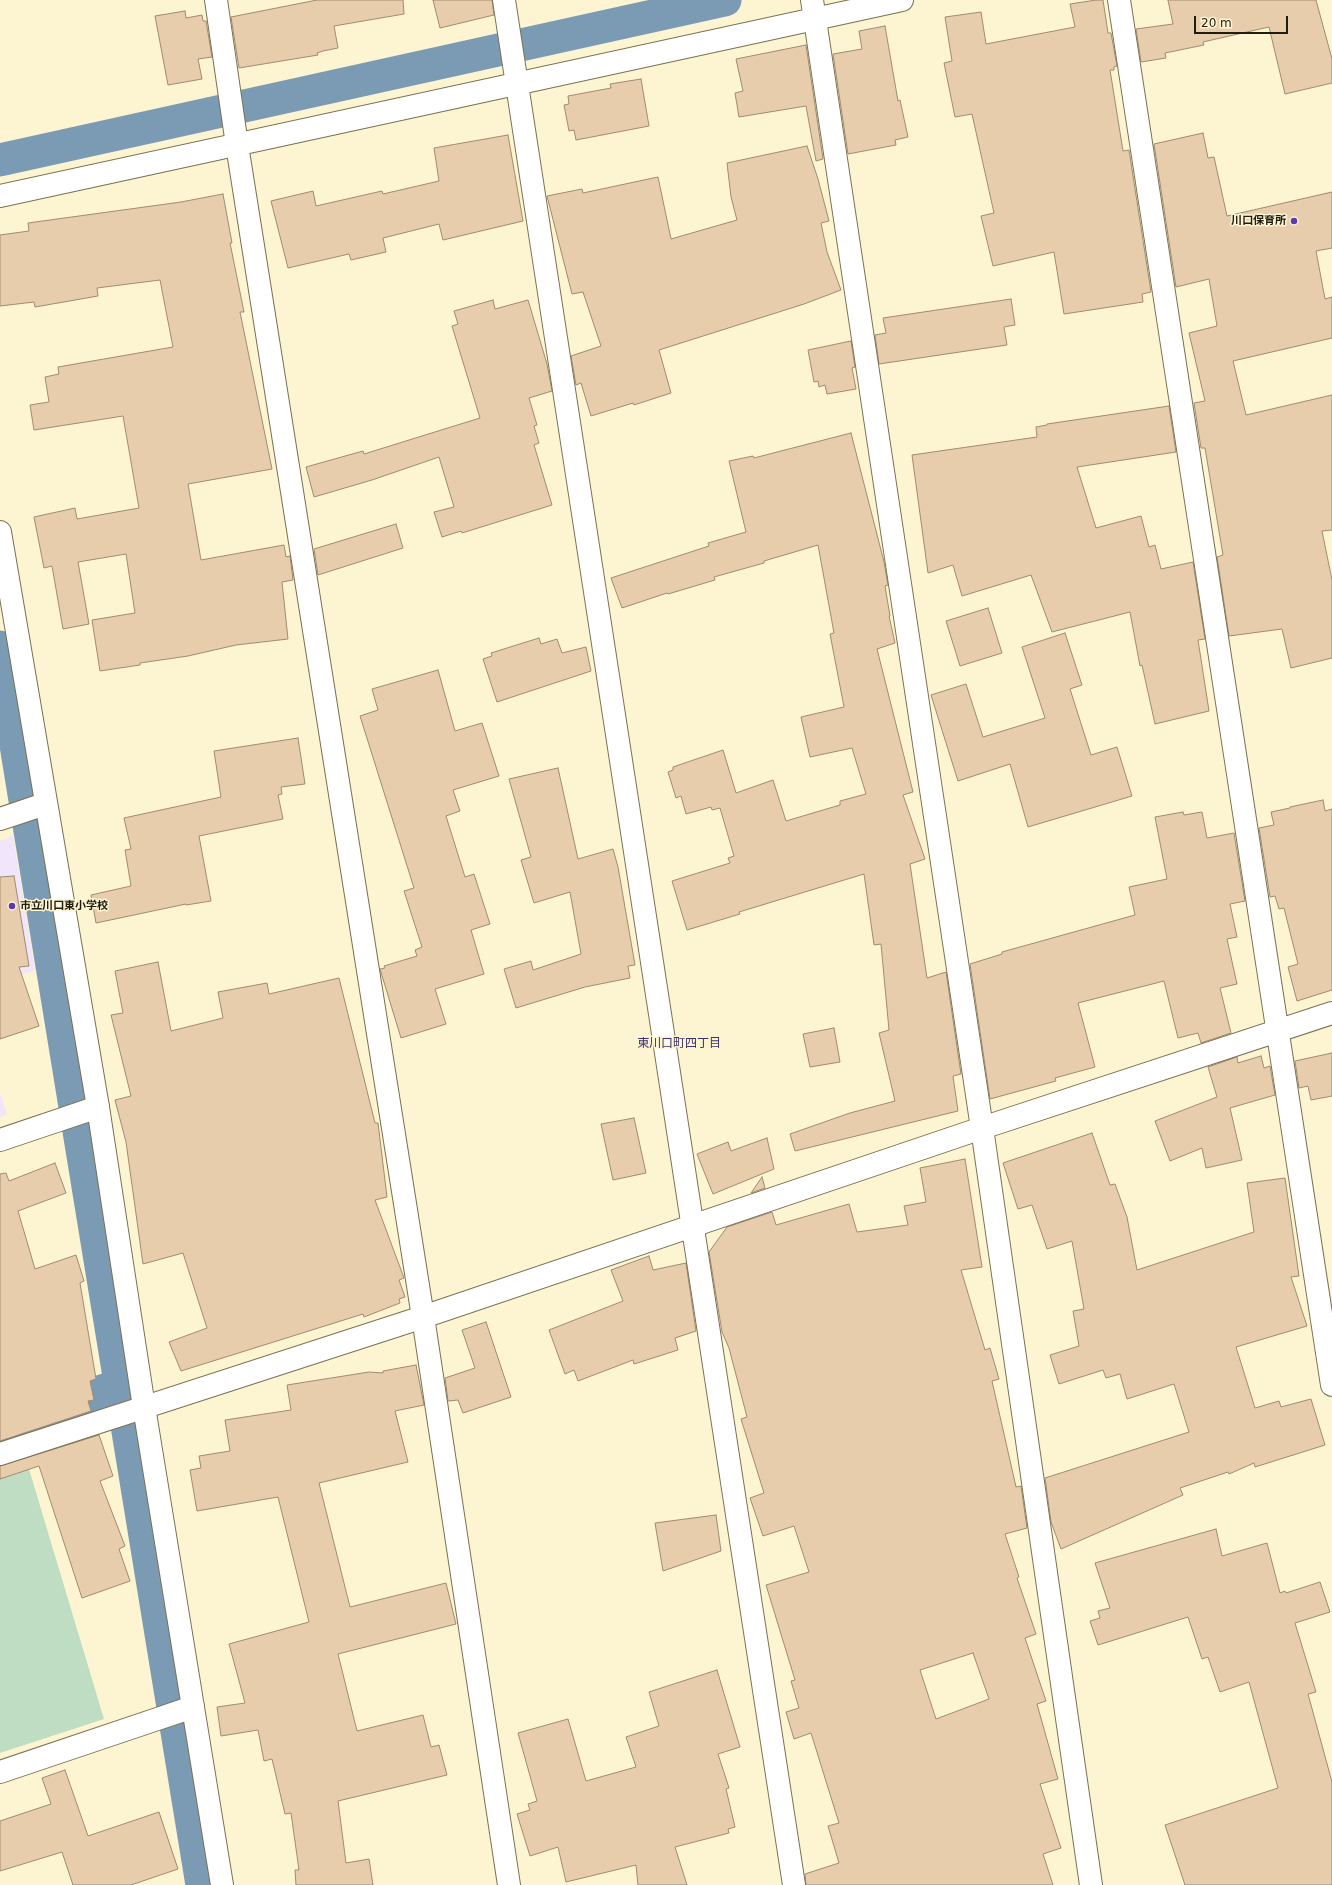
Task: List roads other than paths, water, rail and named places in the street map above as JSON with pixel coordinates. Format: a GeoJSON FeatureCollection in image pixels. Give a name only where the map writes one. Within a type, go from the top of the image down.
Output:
{"type":"FeatureCollection","features":[{"type":"Feature","properties":{"kind":"street"},"geometry":{"type":"LineString","coordinates":[[216,0],[236,139],[422,1317],[509,1885]]}},
{"type":"Feature","properties":{"kind":"street"},"geometry":{"type":"LineString","coordinates":[[504,0],[691,1226],[794,1885]]}},
{"type":"Feature","properties":{"kind":"street"},"geometry":{"type":"LineString","coordinates":[[0,196],[236,139],[813,8],[902,0]]}},
{"type":"Feature","properties":{"kind":"street"},"geometry":{"type":"LineString","coordinates":[[1119,0],[1332,1386]]}},
{"type":"Feature","properties":{"kind":"street"},"geometry":{"type":"LineString","coordinates":[[813,8],[982,1128],[1091,1885]]}},
{"type":"Feature","properties":{"kind":"street"},"geometry":{"type":"LineString","coordinates":[[0,532],[98,1107],[144,1407],[222,1885]]}},
{"type":"Feature","properties":{"kind":"street"},"geometry":{"type":"LineString","coordinates":[[0,820],[46,804]]}},
{"type":"Feature","properties":{"kind":"street"},"geometry":{"type":"LineString","coordinates":[[0,1454],[422,1317],[982,1128],[1332,1014]]}},
{"type":"Feature","properties":{"kind":"street"},"geometry":{"type":"LineString","coordinates":[[0,1140],[98,1107]]}},
{"type":"Feature","properties":{"kind":"street"},"geometry":{"type":"LineString","coordinates":[[0,1772],[194,1707]]}},
{"type":"Feature","properties":{"kind":"waterway"},"geometry":{"type":"LineString","coordinates":[[0,160],[725,0]]}},
{"type":"Feature","properties":{"kind":"waterway"},"geometry":{"type":"LineString","coordinates":[[0,647],[202,1885]]}},
{"type":"Feature","properties":{"kind":"waterway"},"geometry":{"type":"LineString","coordinates":[[0,1437],[122,1397]]}},
{"type":"Feature","properties":{"kind":"place","name":"川口保育所"},"geometry":{"type":"Point","coordinates":[1294,221]}},
{"type":"Feature","properties":{"kind":"place","name":"市立川口東小学校"},"geometry":{"type":"Point","coordinates":[12,906]}},
{"type":"Feature","properties":{"kind":"district","name":"東川口町四丁目"},"geometry":{"type":"Point","coordinates":[679,1044]}}]}
